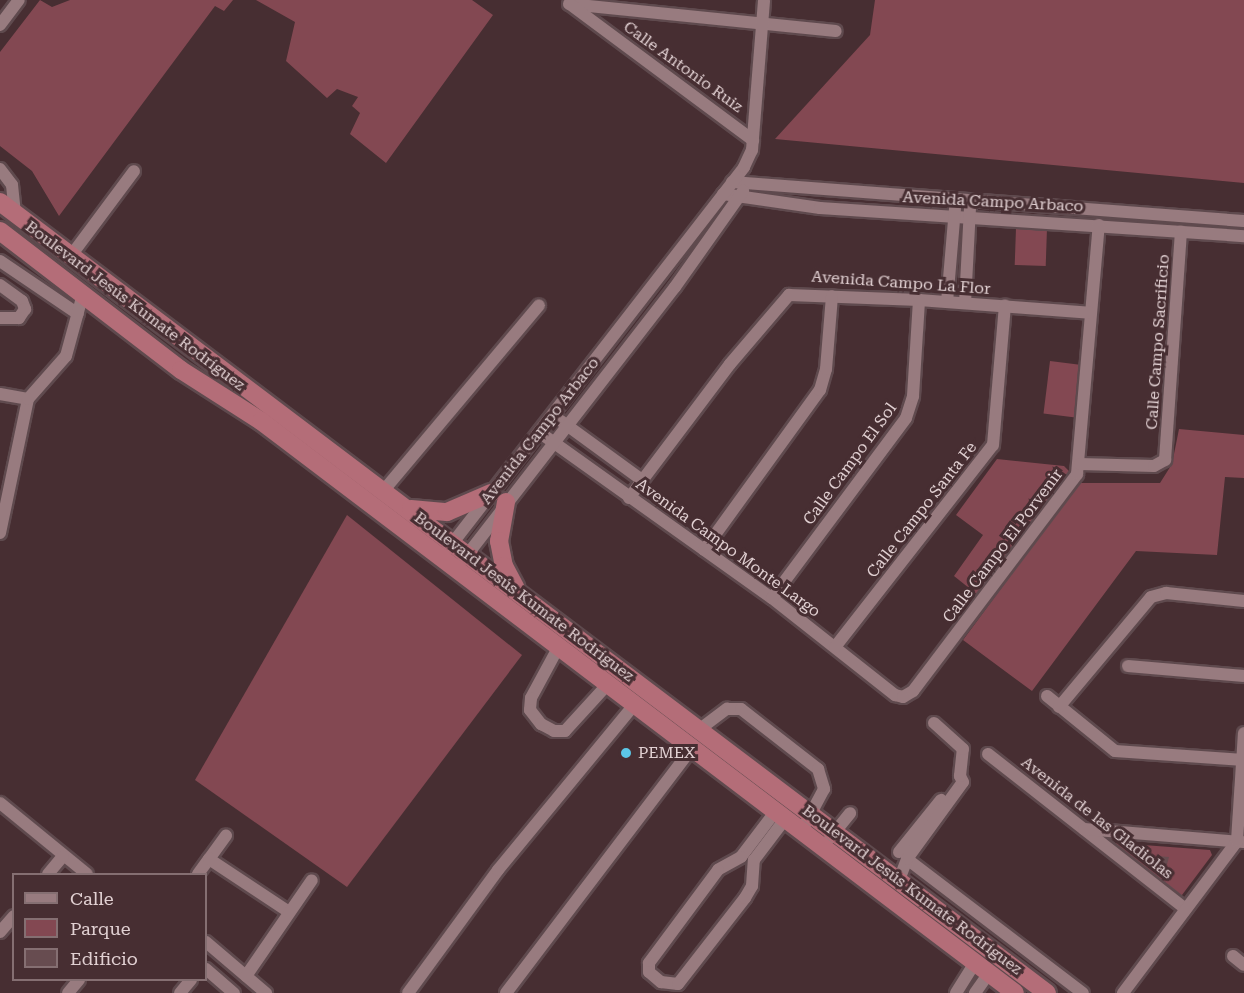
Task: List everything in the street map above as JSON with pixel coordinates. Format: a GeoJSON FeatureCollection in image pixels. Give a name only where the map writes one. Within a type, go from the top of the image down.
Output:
{"type":"FeatureCollection","features":[{"type":"Feature","properties":{"kind":"highway","name":"Boulevard Jesús Kumate Rodríguez"},"geometry":{"type":"LineString","coordinates":[[0,202],[195,353],[384,490],[1047,993]]}},
{"type":"Feature","properties":{"kind":"highway","name":"Boulevard Jesús Kumate Rodríguez"},"geometry":{"type":"LineString","coordinates":[[0,231],[181,370],[261,421],[1015,993]]}},
{"type":"Feature","properties":{"kind":"highway"},"geometry":{"type":"LineString","coordinates":[[181,370],[195,353]]}},
{"type":"Feature","properties":{"kind":"highway"},"geometry":{"type":"LineString","coordinates":[[409,509],[447,512],[499,498],[499,541],[504,566],[518,591]]}},
{"type":"Feature","properties":{"kind":"street"},"geometry":{"type":"LineString","coordinates":[[0,25],[19,0]]}},
{"type":"Feature","properties":{"kind":"street"},"geometry":{"type":"LineString","coordinates":[[732,182],[744,167],[753,140],[764,0]]}},
{"type":"Feature","properties":{"kind":"street"},"geometry":{"type":"LineString","coordinates":[[566,2],[762,25],[836,31]]}},
{"type":"Feature","properties":{"kind":"street","name":"Calle Antonio Ruiz"},"geometry":{"type":"LineString","coordinates":[[566,2],[753,140]]}},
{"type":"Feature","properties":{"kind":"street"},"geometry":{"type":"LineString","coordinates":[[744,167],[746,184]]}},
{"type":"Feature","properties":{"kind":"street"},"geometry":{"type":"LineString","coordinates":[[0,169],[12,185],[15,214]]}},
{"type":"Feature","properties":{"kind":"street"},"geometry":{"type":"LineString","coordinates":[[70,257],[134,171]]}},
{"type":"Feature","properties":{"kind":"street","name":"Avenida Campo Arbaco"},"geometry":{"type":"LineString","coordinates":[[447,564],[499,498],[552,414],[732,182],[956,201],[1244,221]]}},
{"type":"Feature","properties":{"kind":"street","name":"Avenida Campo Arbaco"},"geometry":{"type":"LineString","coordinates":[[447,564],[499,498],[553,442],[741,198],[746,184]]}},
{"type":"Feature","properties":{"kind":"street","name":"Avenida Campo Arbaco"},"geometry":{"type":"LineString","coordinates":[[723,194],[820,208],[954,215],[1244,236]]}},
{"type":"Feature","properties":{"kind":"street"},"geometry":{"type":"LineString","coordinates":[[947,302],[956,201]]}},
{"type":"Feature","properties":{"kind":"street"},"geometry":{"type":"LineString","coordinates":[[965,303],[971,202]]}},
{"type":"Feature","properties":{"kind":"street","name":"Calle Campo El Porvenir"},"geometry":{"type":"LineString","coordinates":[[895,695],[903,697],[913,691],[1066,494],[1080,464],[1090,313],[1099,225]]}},
{"type":"Feature","properties":{"kind":"street","name":"Calle Campo Sacrificio"},"geometry":{"type":"LineString","coordinates":[[1080,464],[1154,466],[1160,465],[1168,454],[1181,232]]}},
{"type":"Feature","properties":{"kind":"street"},"geometry":{"type":"LineString","coordinates":[[25,279],[37,259]]}},
{"type":"Feature","properties":{"kind":"street"},"geometry":{"type":"LineString","coordinates":[[0,261],[78,314]]}},
{"type":"Feature","properties":{"kind":"street"},"geometry":{"type":"LineString","coordinates":[[0,318],[19,318],[25,309],[22,301],[2,288]]}},
{"type":"Feature","properties":{"kind":"street","name":"Avenida Campo La Flor"},"geometry":{"type":"LineString","coordinates":[[629,498],[781,300],[799,293],[1090,313]]}},
{"type":"Feature","properties":{"kind":"street"},"geometry":{"type":"LineString","coordinates":[[0,533],[28,399],[62,364],[83,294]]}},
{"type":"Feature","properties":{"kind":"street"},"geometry":{"type":"LineString","coordinates":[[704,550],[820,390],[826,369],[832,296]]}},
{"type":"Feature","properties":{"kind":"street","name":"Calle Campo El Sol"},"geometry":{"type":"LineString","coordinates":[[772,598],[906,418],[913,396],[919,300]]}},
{"type":"Feature","properties":{"kind":"street"},"geometry":{"type":"LineString","coordinates":[[384,490],[539,305]]}},
{"type":"Feature","properties":{"kind":"street","name":"Calle Campo Santa Fe"},"geometry":{"type":"LineString","coordinates":[[835,647],[993,445],[1005,306]]}},
{"type":"Feature","properties":{"kind":"street"},"geometry":{"type":"LineString","coordinates":[[0,394],[28,399]]}},
{"type":"Feature","properties":{"kind":"street"},"geometry":{"type":"LineString","coordinates":[[552,414],[642,480]]}},
{"type":"Feature","properties":{"kind":"street","name":"Avenida Campo Monte Largo"},"geometry":{"type":"LineString","coordinates":[[539,432],[772,598],[895,695]]}},
{"type":"Feature","properties":{"kind":"street"},"geometry":{"type":"LineString","coordinates":[[1059,707],[1151,597],[1166,593],[1244,601]]}},
{"type":"Feature","properties":{"kind":"street"},"geometry":{"type":"LineString","coordinates":[[558,648],[531,698],[530,710],[541,724],[554,731],[565,731],[607,685]]}},
{"type":"Feature","properties":{"kind":"street"},"geometry":{"type":"LineString","coordinates":[[1128,666],[1244,676]]}},
{"type":"Feature","properties":{"kind":"street"},"geometry":{"type":"LineString","coordinates":[[1047,696],[1115,751],[1243,760]]}},
{"type":"Feature","properties":{"kind":"street"},"geometry":{"type":"LineString","coordinates":[[408,993],[498,870],[634,705]]}},
{"type":"Feature","properties":{"kind":"street"},"geometry":{"type":"LineString","coordinates":[[700,729],[726,709],[748,713],[822,775],[824,789],[801,832]]}},
{"type":"Feature","properties":{"kind":"street"},"geometry":{"type":"LineString","coordinates":[[899,880],[903,856],[962,784],[960,776],[963,749],[934,723]]}},
{"type":"Feature","properties":{"kind":"street"},"geometry":{"type":"LineString","coordinates":[[1123,993],[1240,842],[1244,733]]}},
{"type":"Feature","properties":{"kind":"street"},"geometry":{"type":"LineString","coordinates":[[506,993],[691,748]]}},
{"type":"Feature","properties":{"kind":"street","name":"Avenida de las Gladiolas"},"geometry":{"type":"LineString","coordinates":[[988,754],[1186,909]]}},
{"type":"Feature","properties":{"kind":"street"},"geometry":{"type":"LineString","coordinates":[[0,803],[86,873]]}},
{"type":"Feature","properties":{"kind":"street"},"geometry":{"type":"LineString","coordinates":[[822,847],[850,813]]}},
{"type":"Feature","properties":{"kind":"street"},"geometry":{"type":"LineString","coordinates":[[780,815],[754,860],[750,892],[682,980],[674,985],[661,982],[649,972],[649,963],[718,870],[741,857],[780,815]]}},
{"type":"Feature","properties":{"kind":"street"},"geometry":{"type":"LineString","coordinates":[[1084,829],[1240,842]]}},
{"type":"Feature","properties":{"kind":"street"},"geometry":{"type":"LineString","coordinates":[[199,873],[226,837]]}},
{"type":"Feature","properties":{"kind":"street"},"geometry":{"type":"LineString","coordinates":[[49,873],[63,856]]}},
{"type":"Feature","properties":{"kind":"street"},"geometry":{"type":"LineString","coordinates":[[903,856],[1083,993]]}},
{"type":"Feature","properties":{"kind":"street"},"geometry":{"type":"LineString","coordinates":[[209,859],[289,912]]}},
{"type":"Feature","properties":{"kind":"street"},"geometry":{"type":"LineString","coordinates":[[734,861],[752,874]]}},
{"type":"Feature","properties":{"kind":"street"},"geometry":{"type":"LineString","coordinates":[[246,976],[312,880]]}},
{"type":"Feature","properties":{"kind":"street"},"geometry":{"type":"LineString","coordinates":[[0,932],[12,918]]}},
{"type":"Feature","properties":{"kind":"street"},"geometry":{"type":"LineString","coordinates":[[993,952],[1006,935]]}},
{"type":"Feature","properties":{"kind":"street"},"geometry":{"type":"LineString","coordinates":[[207,943],[266,993]]}},
{"type":"Feature","properties":{"kind":"street"},"geometry":{"type":"LineString","coordinates":[[1233,956],[1244,965]]}},
{"type":"Feature","properties":{"kind":"street"},"geometry":{"type":"LineString","coordinates":[[956,993],[982,968]]}},
{"type":"Feature","properties":{"kind":"street"},"geometry":{"type":"LineString","coordinates":[[975,993],[982,968]]}},
{"type":"Feature","properties":{"kind":"street"},"geometry":{"type":"LineString","coordinates":[[207,970],[234,993]]}},
{"type":"Feature","properties":{"kind":"street"},"geometry":{"type":"LineString","coordinates":[[68,993],[78,981]]}},
{"type":"Feature","properties":{"kind":"street"},"geometry":{"type":"LineString","coordinates":[[180,993],[190,981]]}},
{"type":"Feature","properties":{"kind":"green space"},"geometry":{"type":"Polygon","coordinates":[[[40,0],[52,7],[70,0],[233,0],[224,11],[215,6],[59,216],[32,171],[0,146],[0,52],[40,0]]]}},
{"type":"Feature","properties":{"kind":"green space"},"geometry":{"type":"Polygon","coordinates":[[[256,0],[472,0],[493,15],[386,163],[350,134],[360,113],[352,106],[358,97],[337,89],[327,98],[286,61],[295,22],[256,0]]]}},
{"type":"Feature","properties":{"kind":"green space"},"geometry":{"type":"Polygon","coordinates":[[[875,0],[1244,0],[1244,183],[775,139],[870,35],[875,0]]]}},
{"type":"Feature","properties":{"kind":"green space"},"geometry":{"type":"Polygon","coordinates":[[[1016,228],[1047,229],[1046,266],[1015,265],[1016,228]]]}},
{"type":"Feature","properties":{"kind":"green space"},"geometry":{"type":"Polygon","coordinates":[[[1050,361],[1082,365],[1075,418],[1044,414],[1050,361]]]}},
{"type":"Feature","properties":{"kind":"green space"},"geometry":{"type":"Polygon","coordinates":[[[1179,429],[1244,435],[1244,478],[1225,477],[1217,555],[1136,551],[1032,691],[963,640],[1079,483],[1160,483],[1172,464],[1179,429]]]}},
{"type":"Feature","properties":{"kind":"green space"},"geometry":{"type":"Polygon","coordinates":[[[997,459],[1064,466],[1071,473],[979,596],[954,576],[983,535],[956,515],[997,459]]]}},
{"type":"Feature","properties":{"kind":"green space"},"geometry":{"type":"Polygon","coordinates":[[[347,515],[522,655],[347,887],[195,780],[347,515]]]}},
{"type":"Feature","properties":{"kind":"green space"},"geometry":{"type":"Polygon","coordinates":[[[1117,843],[1210,850],[1212,855],[1179,899],[1114,845],[1117,843]]]}},
{"type":"Feature","properties":{"kind":"building"},"geometry":{"type":"Polygon","coordinates":[[[1157,856],[1169,857],[1166,868],[1155,866],[1157,856]]]}},
{"type":"Feature","properties":{"kind":"place","name":"PEMEX"},"geometry":{"type":"Point","coordinates":[626,753]}}]}
